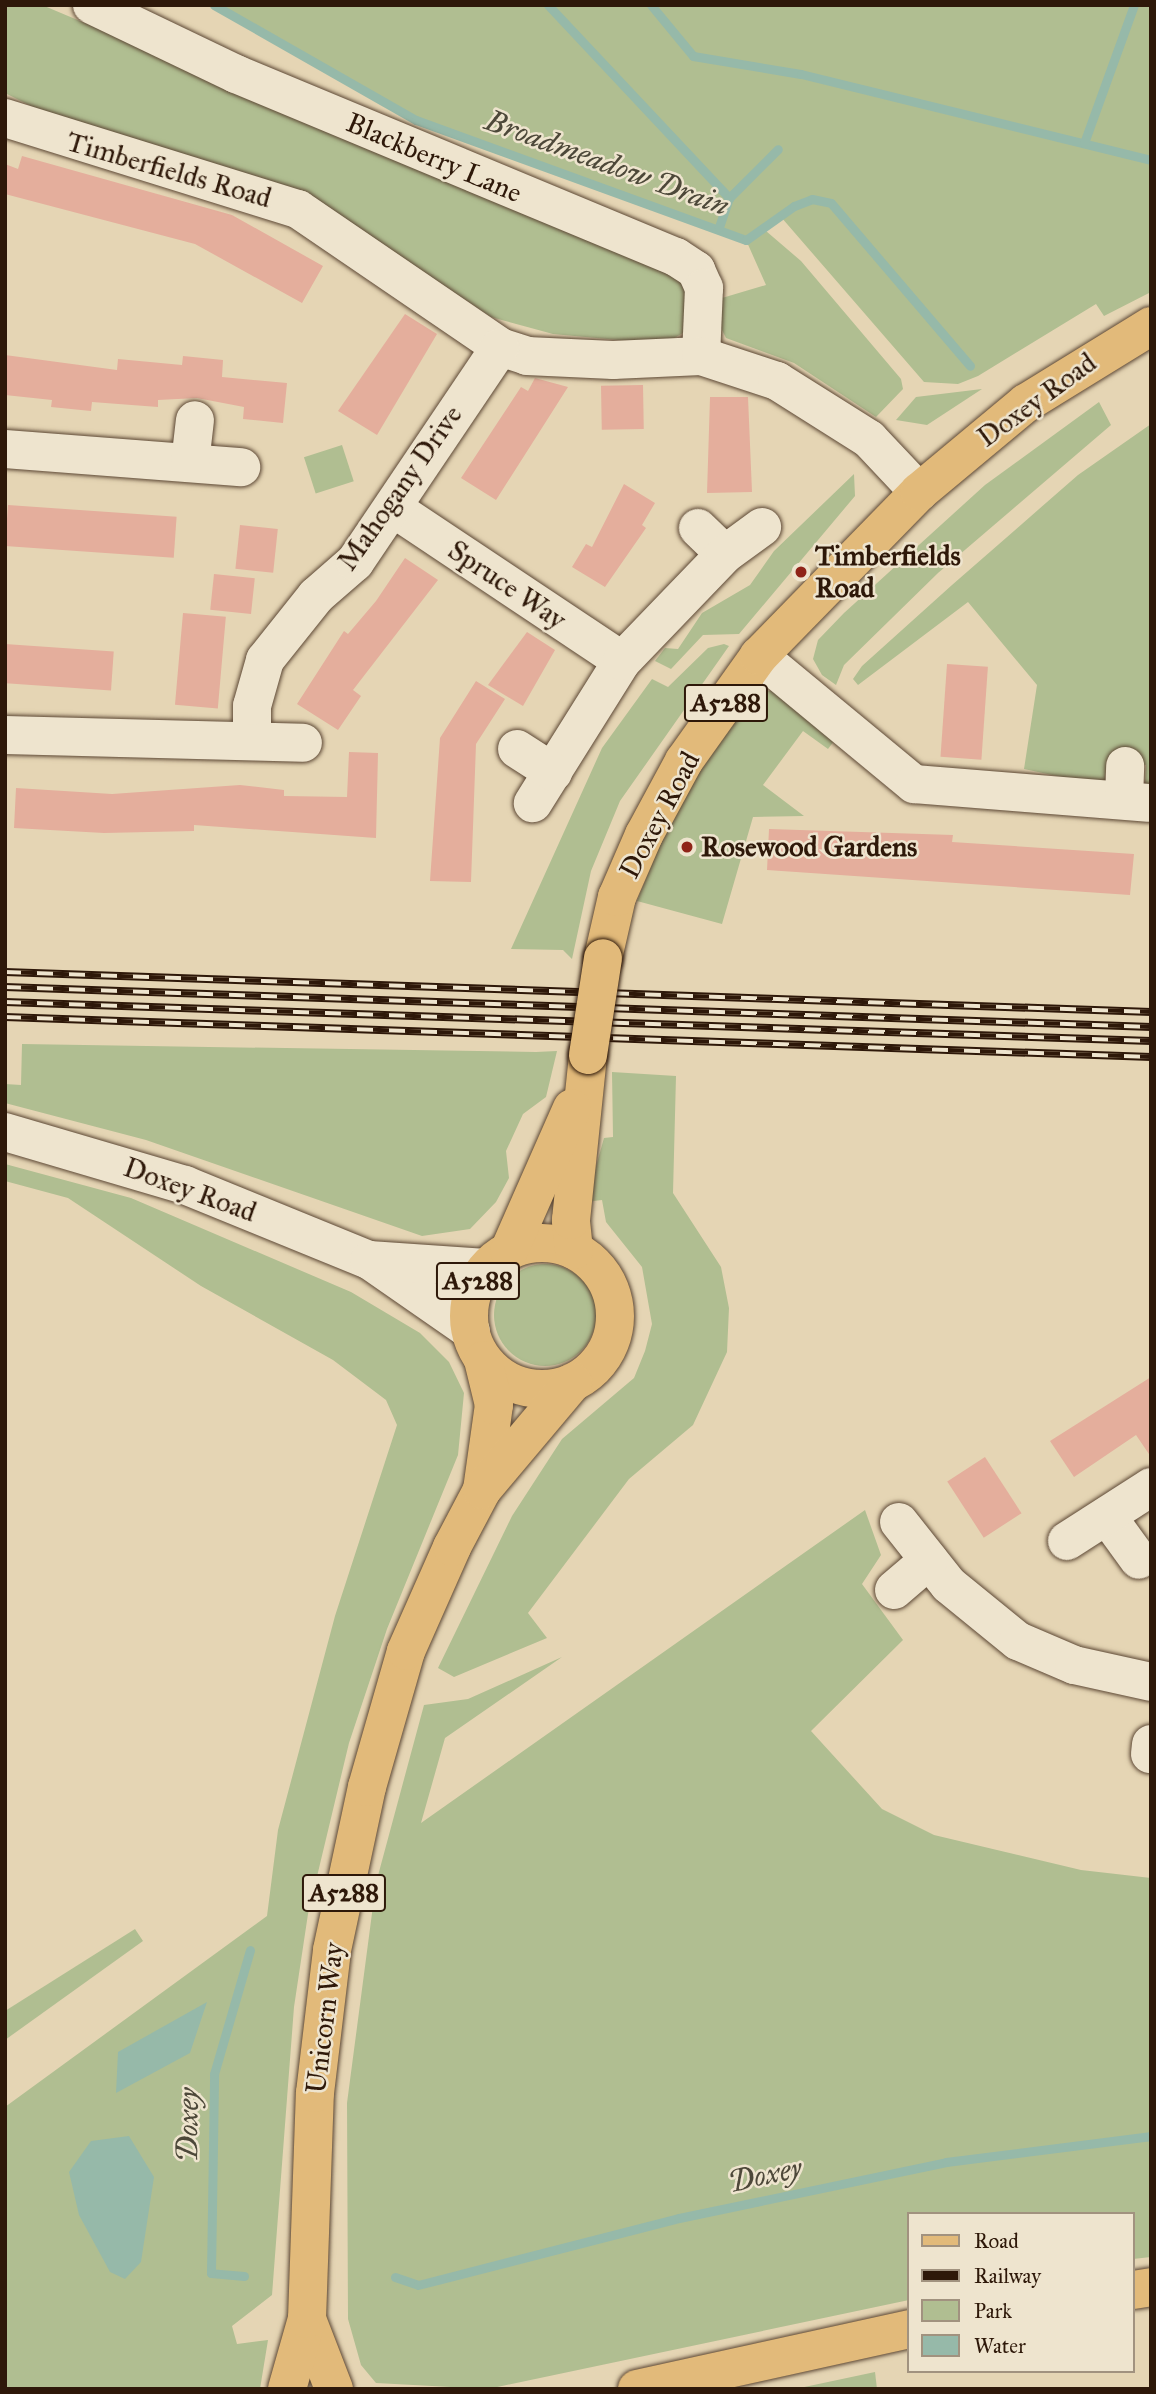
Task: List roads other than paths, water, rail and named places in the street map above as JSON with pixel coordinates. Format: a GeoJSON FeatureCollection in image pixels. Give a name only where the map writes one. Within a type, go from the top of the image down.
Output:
{"type":"FeatureCollection","features":[{"type":"Feature","properties":{"kind":"main road","name":"Doxey Road"},"geometry":{"type":"LineString","coordinates":[[574,1250],[586,1070],[603,958],[617,897],[644,835],[684,761],[759,656],[919,492],[1026,403],[1151,326]]}},
{"type":"Feature","properties":{"kind":"main road","name":"Doxey Road"},"geometry":{"type":"LineString","coordinates":[[497,1260],[586,1070]]}},
{"type":"Feature","properties":{"kind":"main road","name":"A5288"},"geometry":{"type":"LineString","coordinates":[[477,1346],[475,1287],[497,1260],[541,1242],[574,1250],[607,1282],[615,1304],[607,1350],[573,1382]]}},
{"type":"Feature","properties":{"kind":"main road"},"geometry":{"type":"LineString","coordinates":[[477,1346],[524,1387],[573,1382]]}},
{"type":"Feature","properties":{"kind":"main road","name":"Unicorn Way"},"geometry":{"type":"LineString","coordinates":[[477,1346],[494,1405],[482,1490]]}},
{"type":"Feature","properties":{"kind":"main road","name":"Unicorn Way"},"geometry":{"type":"LineString","coordinates":[[287,2389],[307,2319],[315,2093],[338,1923],[406,1651],[482,1490],[573,1382]]}},
{"type":"Feature","properties":{"kind":"main road","name":"Unicorn Way"},"geometry":{"type":"LineString","coordinates":[[307,2319],[334,2389]]}},
{"type":"Feature","properties":{"kind":"main road"},"geometry":{"type":"LineString","coordinates":[[637,2389],[908,2329]]}},
{"type":"Feature","properties":{"kind":"street","name":"Blackberry Lane"},"geometry":{"type":"LineString","coordinates":[[92,5],[261,85],[676,257],[696,270],[704,288],[701,356]]}},
{"type":"Feature","properties":{"kind":"street","name":"Timberfields Road"},"geometry":{"type":"LineString","coordinates":[[5,118],[298,209],[500,347],[527,356],[613,360],[701,356],[811,397],[869,439],[919,492]]}},
{"type":"Feature","properties":{"kind":"street","name":"Mahogany Drive"},"geometry":{"type":"LineString","coordinates":[[252,738],[252,706],[265,660],[316,596],[355,562],[500,347]]}},
{"type":"Feature","properties":{"kind":"street"},"geometry":{"type":"LineString","coordinates":[[190,463],[195,420]]}},
{"type":"Feature","properties":{"kind":"street"},"geometry":{"type":"LineString","coordinates":[[5,449],[241,467]]}},
{"type":"Feature","properties":{"kind":"street","name":"Spruce Way"},"geometry":{"type":"LineString","coordinates":[[393,508],[622,661]]}},
{"type":"Feature","properties":{"kind":"street"},"geometry":{"type":"LineString","coordinates":[[517,749],[543,788],[622,661],[712,541],[762,527]]}},
{"type":"Feature","properties":{"kind":"street"},"geometry":{"type":"LineString","coordinates":[[759,656],[914,783],[1132,790]]}},
{"type":"Feature","properties":{"kind":"street"},"geometry":{"type":"LineString","coordinates":[[5,735],[252,738],[303,743]]}},
{"type":"Feature","properties":{"kind":"street","name":"Doxey Road"},"geometry":{"type":"LineString","coordinates":[[5,1132],[185,1185],[369,1260],[477,1346]]}},
{"type":"Feature","properties":{"kind":"street","name":"Doxey Road"},"geometry":{"type":"LineString","coordinates":[[369,1260],[497,1260]]}},
{"type":"Feature","properties":{"kind":"street"},"geometry":{"type":"LineString","coordinates":[[1067,1541],[1151,1487]]}},
{"type":"Feature","properties":{"kind":"street"},"geometry":{"type":"LineString","coordinates":[[1107,1516],[1139,1560]]}},
{"type":"Feature","properties":{"kind":"street"},"geometry":{"type":"LineString","coordinates":[[899,1522],[929,1560],[977,1612],[1018,1641],[1074,1665],[1151,1682]]}},
{"type":"Feature","properties":{"kind":"street"},"geometry":{"type":"LineString","coordinates":[[894,1590],[929,1560]]}},
{"type":"Feature","properties":{"kind":"water"},"geometry":{"type":"Polygon","coordinates":[[[207,2002],[190,2053],[116,2093],[118,2052],[207,2002]]]}},
{"type":"Feature","properties":{"kind":"water"},"geometry":{"type":"Polygon","coordinates":[[[129,2136],[154,2177],[141,2262],[125,2279],[110,2272],[79,2215],[69,2172],[91,2141],[129,2136]]]}},
{"type":"Feature","properties":{"kind":"waterway","name":"Broadmeadow Drain"},"geometry":{"type":"LineString","coordinates":[[214,5],[416,120],[746,240],[794,206],[812,199],[831,203],[970,366]]}},
{"type":"Feature","properties":{"kind":"waterway"},"geometry":{"type":"LineString","coordinates":[[548,5],[729,198],[719,227]]}},
{"type":"Feature","properties":{"kind":"waterway"},"geometry":{"type":"LineString","coordinates":[[651,5],[693,56],[801,74],[1151,160]]}},
{"type":"Feature","properties":{"kind":"waterway"},"geometry":{"type":"LineString","coordinates":[[1084,143],[1134,5]]}},
{"type":"Feature","properties":{"kind":"waterway"},"geometry":{"type":"LineString","coordinates":[[729,198],[778,149]]}},
{"type":"Feature","properties":{"kind":"waterway","name":"Doxey"},"geometry":{"type":"LineString","coordinates":[[244,2276],[211,2273],[214,2074],[250,1950]]}},
{"type":"Feature","properties":{"kind":"waterway","name":"Doxey"},"geometry":{"type":"LineString","coordinates":[[395,2277],[418,2285],[679,2218],[946,2162],[1151,2136]]}},
{"type":"Feature","properties":{"kind":"railway"},"geometry":{"type":"LineString","coordinates":[[5,972],[1151,1012]]}},
{"type":"Feature","properties":{"kind":"railway"},"geometry":{"type":"LineString","coordinates":[[5,987],[1151,1027]]}},
{"type":"Feature","properties":{"kind":"railway"},"geometry":{"type":"LineString","coordinates":[[5,1002],[1151,1041]]}},
{"type":"Feature","properties":{"kind":"railway"},"geometry":{"type":"LineString","coordinates":[[5,1017],[1151,1057]]}},
{"type":"Feature","properties":{"kind":"place","name":"Timberfields Road"},"geometry":{"type":"Point","coordinates":[801,572]}},
{"type":"Feature","properties":{"kind":"place","name":"Rosewood Gardens"},"geometry":{"type":"Point","coordinates":[687,847]}}]}
